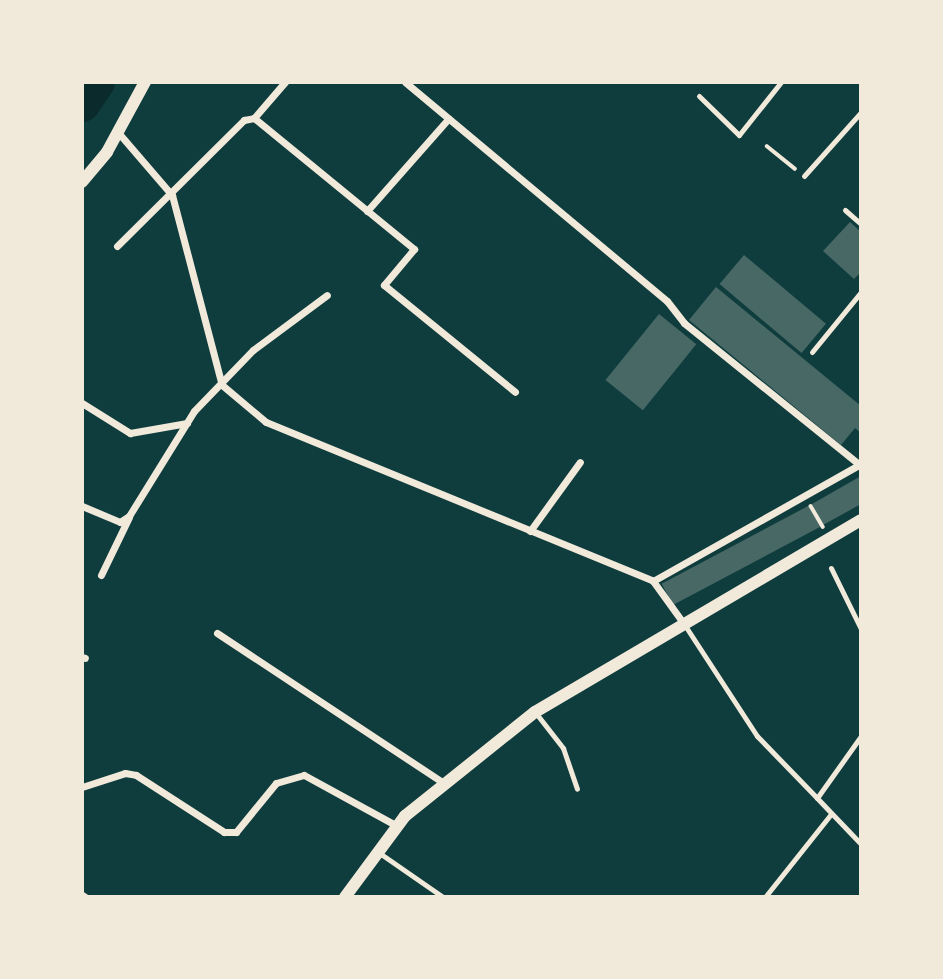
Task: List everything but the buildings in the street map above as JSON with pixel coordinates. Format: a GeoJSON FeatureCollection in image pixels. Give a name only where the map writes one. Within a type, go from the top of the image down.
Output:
{"type":"FeatureCollection","features":[{"type":"Feature","properties":{"kind":"street"},"geometry":{"type":"LineString","coordinates":[[82,182],[107,152],[116,130],[145,82]]}},
{"type":"Feature","properties":{"kind":"street"},"geometry":{"type":"LineString","coordinates":[[117,246],[173,195],[244,120],[254,118],[285,82]]}},
{"type":"Feature","properties":{"kind":"street"},"geometry":{"type":"LineString","coordinates":[[405,82],[667,301],[684,323],[860,464],[653,581]]}},
{"type":"Feature","properties":{"kind":"street"},"geometry":{"type":"LineString","coordinates":[[254,118],[414,248],[384,285],[516,392]]}},
{"type":"Feature","properties":{"kind":"street"},"geometry":{"type":"LineString","coordinates":[[367,211],[448,119]]}},
{"type":"Feature","properties":{"kind":"street"},"geometry":{"type":"LineString","coordinates":[[116,130],[173,195],[222,385],[266,422],[653,581],[684,624]]}},
{"type":"Feature","properties":{"kind":"street"},"geometry":{"type":"LineString","coordinates":[[101,575],[129,516],[187,423],[253,350],[327,295]]}},
{"type":"Feature","properties":{"kind":"street"},"geometry":{"type":"LineString","coordinates":[[82,403],[130,433],[187,423]]}},
{"type":"Feature","properties":{"kind":"street"},"geometry":{"type":"LineString","coordinates":[[530,531],[580,462]]}},
{"type":"Feature","properties":{"kind":"street"},"geometry":{"type":"LineString","coordinates":[[82,506],[120,522],[129,516]]}},
{"type":"Feature","properties":{"kind":"street"},"geometry":{"type":"LineString","coordinates":[[345,897],[397,826],[534,712],[861,520]]}},
{"type":"Feature","properties":{"kind":"street"},"geometry":{"type":"LineString","coordinates":[[217,633],[445,784]]}},
{"type":"Feature","properties":{"kind":"street"},"geometry":{"type":"LineString","coordinates":[[82,787],[125,773],[136,775],[224,832],[236,832],[247,825],[269,789],[304,775],[397,826]]}},
{"type":"Feature","properties":{"kind":"lane"},"geometry":{"type":"LineString","coordinates":[[699,96],[739,135],[781,82]]}},
{"type":"Feature","properties":{"kind":"lane"},"geometry":{"type":"LineString","coordinates":[[804,176],[861,111]]}},
{"type":"Feature","properties":{"kind":"lane"},"geometry":{"type":"LineString","coordinates":[[845,210],[861,224]]}},
{"type":"Feature","properties":{"kind":"lane"},"geometry":{"type":"LineString","coordinates":[[812,352],[861,292]]}},
{"type":"Feature","properties":{"kind":"lane"},"geometry":{"type":"LineString","coordinates":[[831,568],[861,629]]}},
{"type":"Feature","properties":{"kind":"lane"},"geometry":{"type":"LineString","coordinates":[[684,624],[757,736],[861,844]]}},
{"type":"Feature","properties":{"kind":"lane"},"geometry":{"type":"LineString","coordinates":[[534,712],[563,748],[577,789]]}},
{"type":"Feature","properties":{"kind":"lane"},"geometry":{"type":"LineString","coordinates":[[817,798],[861,736]]}},
{"type":"Feature","properties":{"kind":"lane"},"geometry":{"type":"LineString","coordinates":[[765,897],[831,814]]}},
{"type":"Feature","properties":{"kind":"lane"},"geometry":{"type":"LineString","coordinates":[[378,852],[443,897]]}},
{"type":"Feature","properties":{"kind":"path"},"geometry":{"type":"LineString","coordinates":[[767,146],[804,176]]}},
{"type":"Feature","properties":{"kind":"path"},"geometry":{"type":"LineString","coordinates":[[805,495],[830,538]]}},
{"type":"Feature","properties":{"kind":"waterway"},"geometry":{"type":"LineString","coordinates":[[82,104],[97,82]]}}]}
